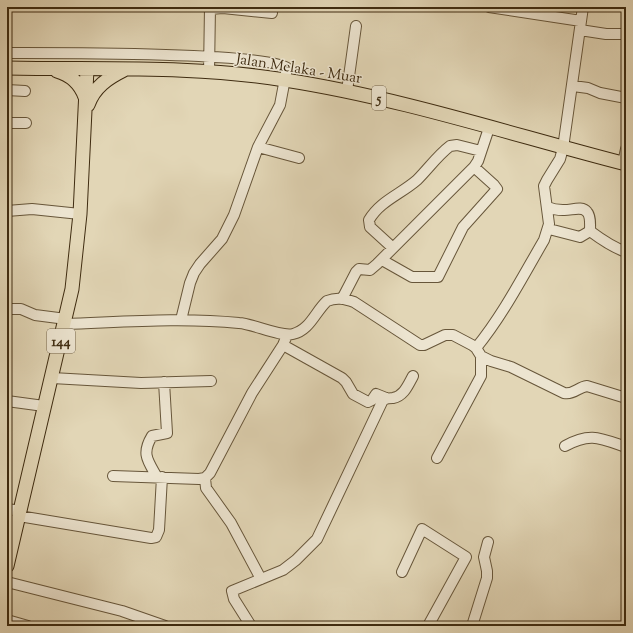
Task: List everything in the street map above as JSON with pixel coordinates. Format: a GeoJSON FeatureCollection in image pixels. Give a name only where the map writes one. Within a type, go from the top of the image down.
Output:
{"type":"FeatureCollection","features":[{"type":"Feature","properties":{"kind":"main road","name":"Jalan Melaka - Muar"},"geometry":{"type":"LineString","coordinates":[[7,68],[209,72],[284,80],[382,98],[563,148],[624,163]]}},
{"type":"Feature","properties":{"kind":"main road"},"geometry":{"type":"LineString","coordinates":[[46,69],[65,74],[78,82],[86,106]]}},
{"type":"Feature","properties":{"kind":"main road","name":"144"},"geometry":{"type":"LineString","coordinates":[[7,566],[65,322],[74,274],[80,214],[87,69]]}},
{"type":"Feature","properties":{"kind":"main road"},"geometry":{"type":"LineString","coordinates":[[86,106],[90,98],[101,84],[108,78],[126,70]]}},
{"type":"Feature","properties":{"kind":"street"},"geometry":{"type":"LineString","coordinates":[[489,7],[580,25],[606,34],[626,34]]}},
{"type":"Feature","properties":{"kind":"street"},"geometry":{"type":"LineString","coordinates":[[437,458],[481,376],[479,352],[549,229],[544,186],[560,158],[563,148],[583,7]]}},
{"type":"Feature","properties":{"kind":"street"},"geometry":{"type":"LineString","coordinates":[[209,72],[210,8],[272,13]]}},
{"type":"Feature","properties":{"kind":"street"},"geometry":{"type":"LineString","coordinates":[[347,91],[356,26]]}},
{"type":"Feature","properties":{"kind":"street"},"geometry":{"type":"LineString","coordinates":[[7,52],[84,52],[237,58],[279,64],[287,68],[280,105],[258,147],[234,215],[222,239],[194,273],[190,282],[181,320]]}},
{"type":"Feature","properties":{"kind":"street"},"geometry":{"type":"LineString","coordinates":[[573,86],[588,88],[600,93],[626,98]]}},
{"type":"Feature","properties":{"kind":"street"},"geometry":{"type":"LineString","coordinates":[[7,90],[25,91]]}},
{"type":"Feature","properties":{"kind":"street"},"geometry":{"type":"LineString","coordinates":[[7,123],[26,123]]}},
{"type":"Feature","properties":{"kind":"street"},"geometry":{"type":"LineString","coordinates":[[342,299],[359,269],[372,269],[474,167],[478,161],[489,128]]}},
{"type":"Feature","properties":{"kind":"street"},"geometry":{"type":"LineString","coordinates":[[393,248],[370,227],[369,220],[375,212],[386,202],[415,182],[450,146],[457,145],[481,151]]}},
{"type":"Feature","properties":{"kind":"street"},"geometry":{"type":"LineString","coordinates":[[258,147],[299,158]]}},
{"type":"Feature","properties":{"kind":"street"},"geometry":{"type":"LineString","coordinates":[[624,163],[626,149]]}},
{"type":"Feature","properties":{"kind":"street"},"geometry":{"type":"LineString","coordinates":[[382,260],[412,277],[438,277],[463,227],[497,189],[474,167]]}},
{"type":"Feature","properties":{"kind":"street"},"geometry":{"type":"LineString","coordinates":[[547,207],[557,210],[585,210],[588,214],[590,231],[608,244],[626,252]]}},
{"type":"Feature","properties":{"kind":"street"},"geometry":{"type":"LineString","coordinates":[[7,211],[32,209],[80,214]]}},
{"type":"Feature","properties":{"kind":"street"},"geometry":{"type":"LineString","coordinates":[[549,229],[580,237],[590,231]]}},
{"type":"Feature","properties":{"kind":"street"},"geometry":{"type":"LineString","coordinates":[[113,476],[205,478],[210,473],[260,380],[285,340],[307,327],[327,301],[332,299],[342,299],[354,302],[416,344],[424,345],[439,336],[452,335],[491,361],[519,370],[564,393],[569,394],[582,386],[588,386],[626,398]]}},
{"type":"Feature","properties":{"kind":"street"},"geometry":{"type":"LineString","coordinates":[[7,309],[21,309],[35,315],[65,322],[181,320],[240,323],[285,340],[342,378],[353,394],[368,402],[372,400],[376,394],[386,398],[398,396],[405,391],[413,376]]}},
{"type":"Feature","properties":{"kind":"street"},"geometry":{"type":"LineString","coordinates":[[52,378],[113,382],[211,381]]}},
{"type":"Feature","properties":{"kind":"street"},"geometry":{"type":"LineString","coordinates":[[7,509],[20,513],[151,538],[156,537],[159,530],[160,477],[145,453],[152,436],[167,433],[164,382]]}},
{"type":"Feature","properties":{"kind":"street"},"geometry":{"type":"LineString","coordinates":[[252,626],[234,599],[232,592],[237,588],[272,576],[283,570],[296,560],[317,539],[379,408],[386,398]]}},
{"type":"Feature","properties":{"kind":"street"},"geometry":{"type":"LineString","coordinates":[[7,401],[44,406]]}},
{"type":"Feature","properties":{"kind":"street"},"geometry":{"type":"LineString","coordinates":[[565,446],[578,440],[596,437],[626,447]]}},
{"type":"Feature","properties":{"kind":"street"},"geometry":{"type":"LineString","coordinates":[[205,478],[206,488],[232,523],[261,579]]}},
{"type":"Feature","properties":{"kind":"street"},"geometry":{"type":"LineString","coordinates":[[402,572],[422,529],[466,557],[428,626]]}},
{"type":"Feature","properties":{"kind":"street"},"geometry":{"type":"LineString","coordinates":[[472,626],[487,578],[484,557],[488,542]]}},
{"type":"Feature","properties":{"kind":"street"},"geometry":{"type":"LineString","coordinates":[[7,582],[122,611],[165,626]]}},
{"type":"Feature","properties":{"kind":"street"},"geometry":{"type":"LineString","coordinates":[[7,620],[28,626]]}}]}
